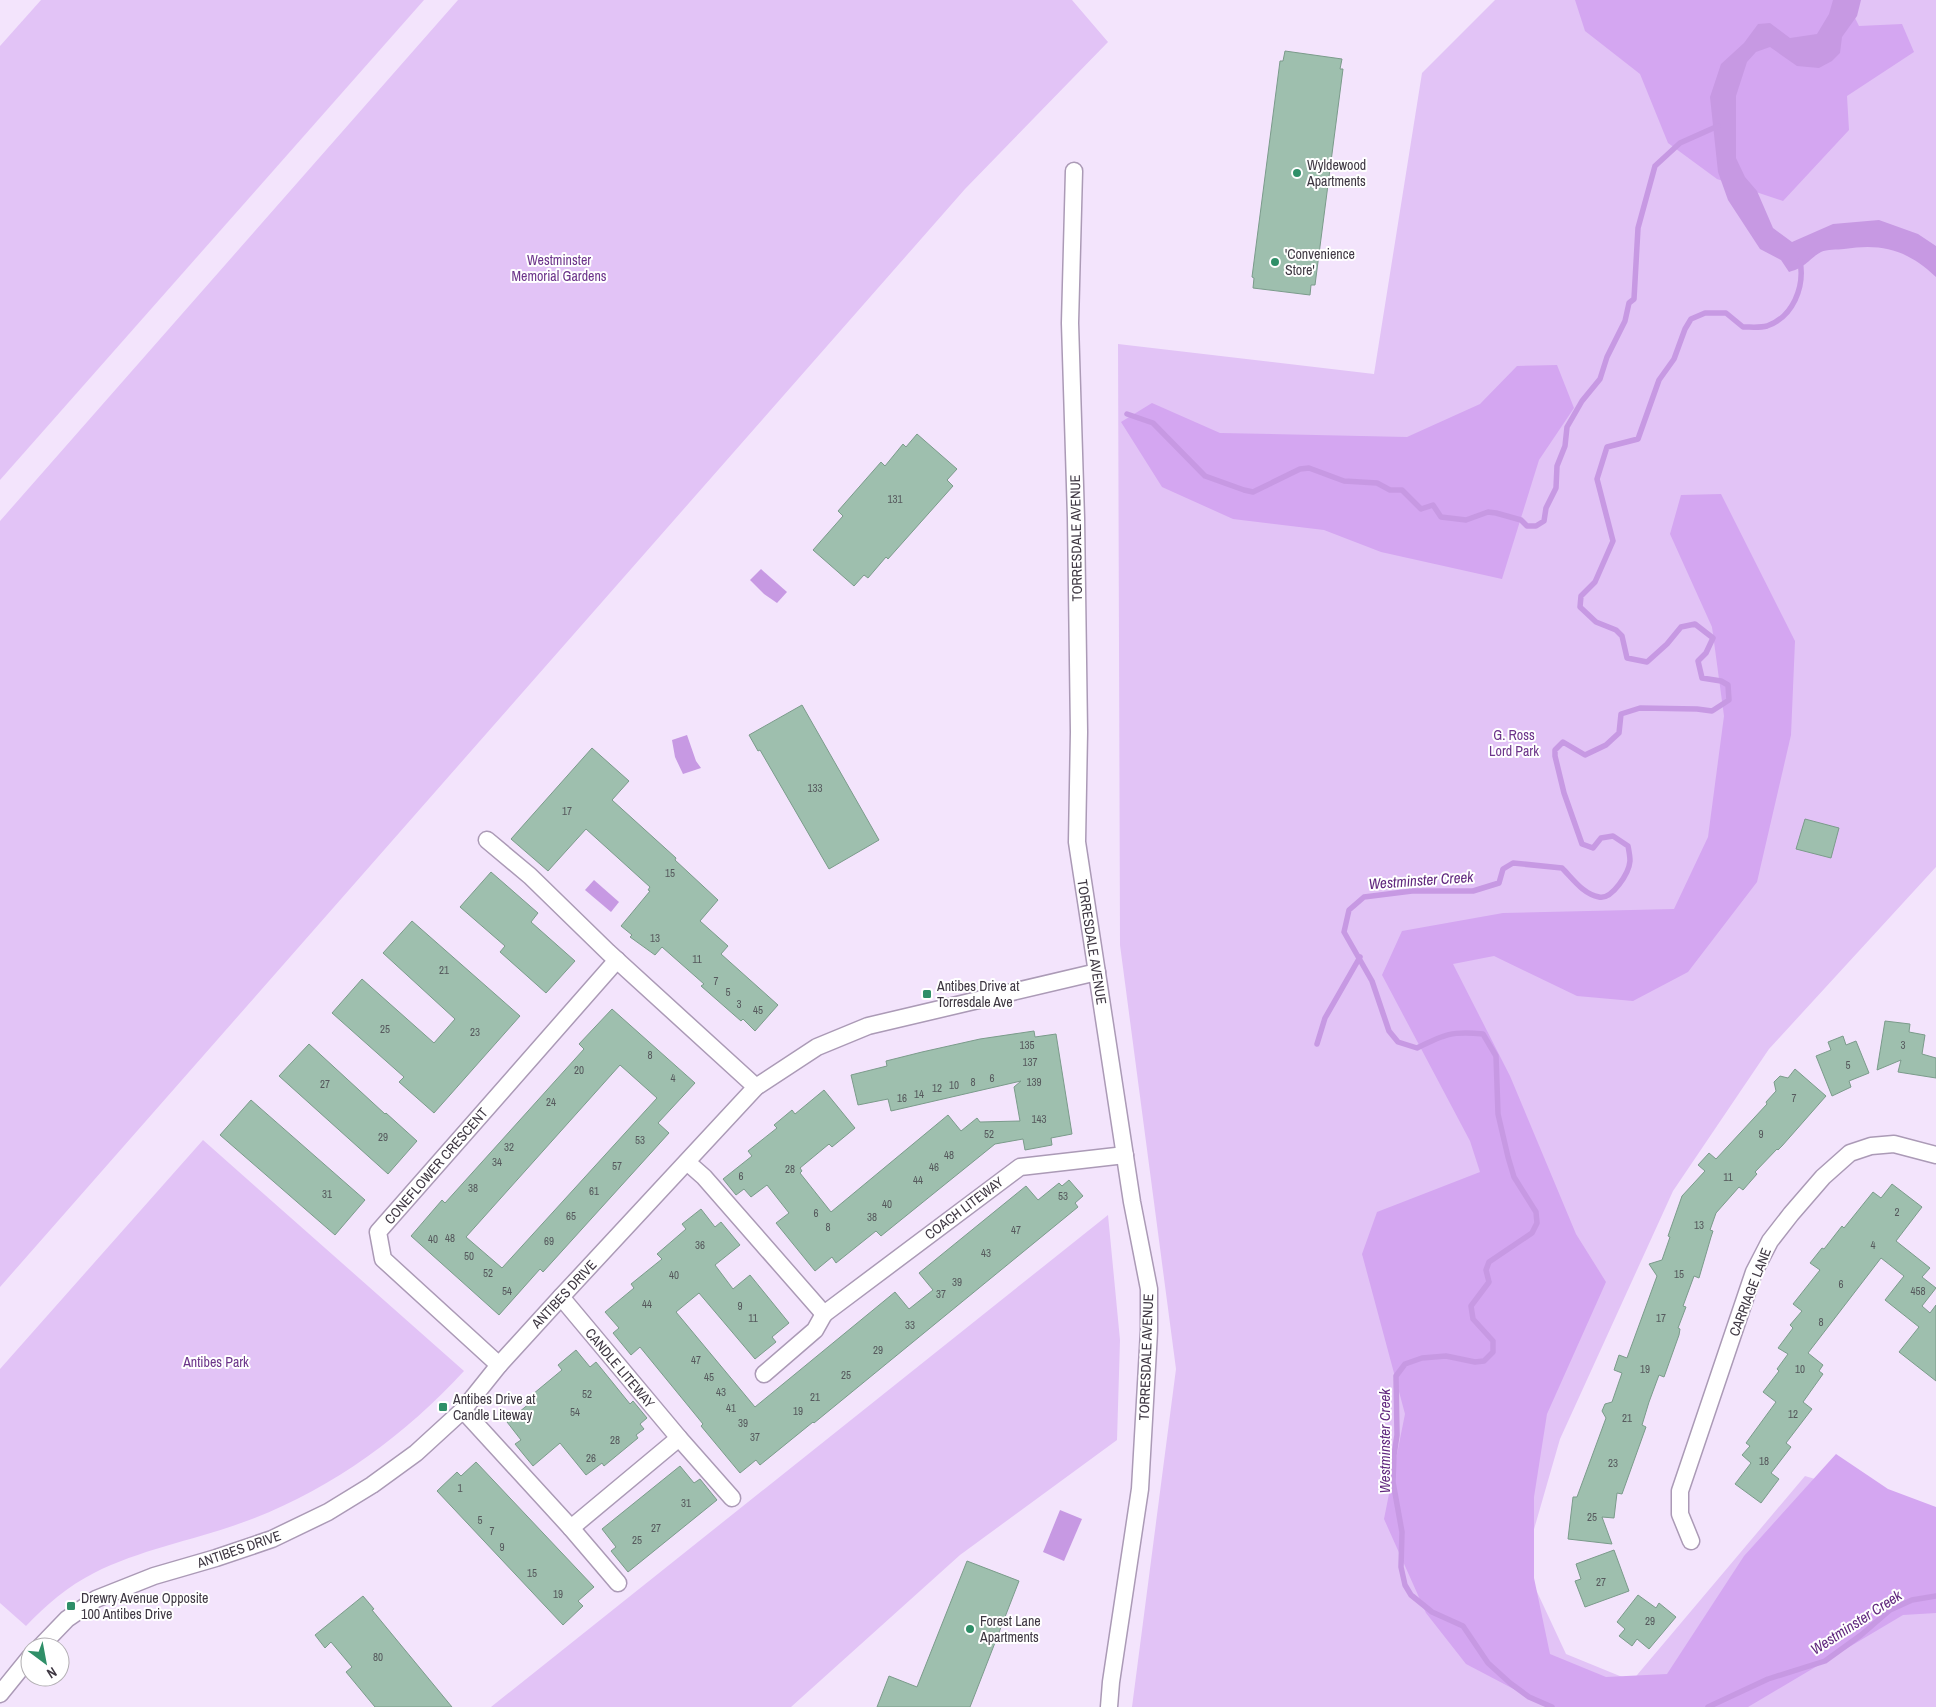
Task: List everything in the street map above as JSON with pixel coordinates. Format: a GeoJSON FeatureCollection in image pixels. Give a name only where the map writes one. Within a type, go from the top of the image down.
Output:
{"type":"FeatureCollection","features":[{"type":"Feature","properties":{"kind":"street","name":"TORRESDALE AVENUE"},"geometry":{"type":"LineString","coordinates":[[1074,171],[1070,323],[1076,518],[1079,732],[1077,842],[1125,1156],[1149,1289],[1149,1331],[1140,1489],[1111,1682],[1109,1707]]}},
{"type":"Feature","properties":{"kind":"street"},"geometry":{"type":"LineString","coordinates":[[487,840],[530,876],[617,960],[756,1087]]}},
{"type":"Feature","properties":{"kind":"street","name":"CONEFLOWER CRESCENT"},"geometry":{"type":"LineString","coordinates":[[499,1366],[383,1259],[378,1232],[617,960]]}},
{"type":"Feature","properties":{"kind":"street","name":"ANTIBES DRIVE"},"geometry":{"type":"LineString","coordinates":[[50,1637],[67,1619],[103,1596],[154,1576],[272,1539],[328,1512],[372,1485],[416,1453],[463,1410],[499,1366],[756,1087],[817,1047],[868,1026],[1097,972]]}},
{"type":"Feature","properties":{"kind":"street","name":"CARRIAGE LANE"},"geometry":{"type":"LineString","coordinates":[[1691,1541],[1680,1514],[1680,1491],[1754,1272],[1770,1241],[1823,1177],[1850,1153],[1871,1146],[1894,1144],[1936,1155]]}},
{"type":"Feature","properties":{"kind":"street","name":"COACH LITEWAY"},"geometry":{"type":"LineString","coordinates":[[764,1374],[815,1330],[824,1314],[1020,1166],[1125,1156]]}},
{"type":"Feature","properties":{"kind":"street"},"geometry":{"type":"LineString","coordinates":[[687,1162],[704,1177],[824,1314]]}},
{"type":"Feature","properties":{"kind":"street","name":"CANDLE LITEWAY"},"geometry":{"type":"LineString","coordinates":[[561,1298],[732,1498]]}},
{"type":"Feature","properties":{"kind":"street"},"geometry":{"type":"LineString","coordinates":[[463,1410],[571,1528],[618,1583]]}},
{"type":"Feature","properties":{"kind":"street"},"geometry":{"type":"LineString","coordinates":[[571,1528],[679,1438]]}},
{"type":"Feature","properties":{"kind":"street"},"geometry":{"type":"LineString","coordinates":[[0,1694],[20,1669]]}},
{"type":"Feature","properties":{"kind":"green space"},"geometry":{"type":"Polygon","coordinates":[[[41,0],[424,0],[0,480],[0,46],[41,0]]]}},
{"type":"Feature","properties":{"kind":"green space","name":"Westminster Memorial Gardens"},"geometry":{"type":"Polygon","coordinates":[[[458,0],[1072,0],[1108,42],[965,189],[0,1287],[0,521],[458,0]]]}},
{"type":"Feature","properties":{"kind":"green space","name":"G. Ross Lord Park"},"geometry":{"type":"Polygon","coordinates":[[[1495,0],[1936,0],[1936,867],[1769,1049],[1673,1191],[1560,1439],[1524,1564],[1566,1654],[1632,1681],[1805,1476],[1905,1506],[1936,1507],[1936,1707],[1132,1707],[1176,1369],[1120,945],[1118,344],[1374,374],[1422,73],[1495,0]]]}},
{"type":"Feature","properties":{"kind":"green space","name":"Antibes Park"},"geometry":{"type":"Polygon","coordinates":[[[203,1140],[464,1371],[417,1417],[392,1438],[311,1492],[233,1526],[152,1550],[113,1564],[75,1584],[58,1596],[26,1626],[0,1603],[0,1369],[203,1140]]]}},
{"type":"Feature","properties":{"kind":"green space"},"geometry":{"type":"Polygon","coordinates":[[[1108,1215],[1120,1340],[1117,1440],[960,1555],[791,1707],[491,1707],[1108,1215]]]}},
{"type":"Feature","properties":{"kind":"shaded area"},"geometry":{"type":"Polygon","coordinates":[[[1575,0],[1855,0],[1850,8],[1859,26],[1902,24],[1914,52],[1847,96],[1849,130],[1783,201],[1717,179],[1668,143],[1640,74],[1585,31],[1575,0]]]}},
{"type":"Feature","properties":{"kind":"shaded area"},"geometry":{"type":"Polygon","coordinates":[[[1833,0],[1861,0],[1857,16],[1842,37],[1840,53],[1832,61],[1819,68],[1797,66],[1770,47],[1756,52],[1747,62],[1736,96],[1736,158],[1745,177],[1757,191],[1773,228],[1792,242],[1833,224],[1879,220],[1918,234],[1936,246],[1936,277],[1915,260],[1894,251],[1871,247],[1823,251],[1800,268],[1789,272],[1781,260],[1760,249],[1728,200],[1718,172],[1710,97],[1721,64],[1744,43],[1758,24],[1770,23],[1790,38],[1817,34],[1829,14],[1833,0]]]}},
{"type":"Feature","properties":{"kind":"shaded area"},"geometry":{"type":"Polygon","coordinates":[[[1557,365],[1574,408],[1539,460],[1502,579],[1381,552],[1324,530],[1233,519],[1162,487],[1121,422],[1152,403],[1220,433],[1407,437],[1480,404],[1517,366],[1557,365]]]}},
{"type":"Feature","properties":{"kind":"shaded area"},"geometry":{"type":"Polygon","coordinates":[[[1721,494],[1795,641],[1791,735],[1757,882],[1688,972],[1633,1001],[1577,996],[1494,956],[1453,964],[1510,1076],[1576,1234],[1606,1282],[1547,1414],[1534,1497],[1534,1578],[1550,1654],[1606,1677],[1667,1674],[1744,1556],[1836,1454],[1888,1489],[1936,1507],[1936,1613],[1903,1615],[1748,1707],[1548,1707],[1466,1664],[1426,1613],[1384,1519],[1405,1414],[1362,1254],[1377,1212],[1480,1172],[1470,1141],[1382,975],[1402,931],[1503,913],[1674,909],[1708,837],[1724,716],[1712,627],[1670,534],[1681,495],[1721,494]]]}},
{"type":"Feature","properties":{"kind":"shaded area"},"geometry":{"type":"Polygon","coordinates":[[[761,569],[787,592],[777,603],[764,594],[750,580],[761,569]]]}},
{"type":"Feature","properties":{"kind":"shaded area"},"geometry":{"type":"Polygon","coordinates":[[[687,735],[696,761],[701,768],[683,774],[675,757],[672,740],[687,735]]]}},
{"type":"Feature","properties":{"kind":"shaded area"},"geometry":{"type":"Polygon","coordinates":[[[594,880],[619,902],[611,912],[585,890],[594,880]]]}},
{"type":"Feature","properties":{"kind":"shaded area"},"geometry":{"type":"Polygon","coordinates":[[[1060,1510],[1082,1519],[1064,1561],[1043,1552],[1060,1510]]]}},
{"type":"Feature","properties":{"kind":"building","name":"Wyldewood Apartments"},"geometry":{"type":"Polygon","coordinates":[[[1285,51],[1342,59],[1340,69],[1343,69],[1315,285],[1311,285],[1310,295],[1253,288],[1254,278],[1252,277],[1280,61],[1283,61],[1285,51]]]}},
{"type":"Feature","properties":{"kind":"building"},"geometry":{"type":"Polygon","coordinates":[[[917,434],[957,469],[947,480],[953,486],[888,559],[886,557],[868,578],[864,575],[854,586],[813,550],[843,516],[838,511],[881,462],[885,466],[903,444],[906,447],[917,434]]]}},
{"type":"Feature","properties":{"kind":"building"},"geometry":{"type":"Polygon","coordinates":[[[802,705],[879,840],[829,869],[760,750],[758,751],[749,735],[802,705]]]}},
{"type":"Feature","properties":{"kind":"building"},"geometry":{"type":"Polygon","coordinates":[[[592,748],[629,781],[612,800],[676,858],[675,860],[718,900],[700,921],[728,946],[721,954],[778,1005],[755,1031],[743,1019],[741,1021],[701,986],[704,984],[662,947],[655,955],[630,937],[632,935],[621,926],[650,891],[648,890],[650,887],[586,829],[548,871],[511,839],[592,748]]]}},
{"type":"Feature","properties":{"kind":"building"},"geometry":{"type":"Polygon","coordinates":[[[1805,819],[1839,828],[1831,858],[1796,849],[1805,819]]]}},
{"type":"Feature","properties":{"kind":"building"},"geometry":{"type":"Polygon","coordinates":[[[491,872],[538,913],[531,922],[575,961],[546,993],[500,952],[505,946],[460,907],[491,872]]]}},
{"type":"Feature","properties":{"kind":"building"},"geometry":{"type":"Polygon","coordinates":[[[412,921],[520,1016],[434,1113],[399,1082],[404,1077],[332,1013],[362,979],[434,1043],[455,1019],[383,953],[412,921]]]}},
{"type":"Feature","properties":{"kind":"building"},"geometry":{"type":"Polygon","coordinates":[[[612,1009],[695,1083],[658,1123],[669,1133],[543,1272],[540,1269],[499,1315],[411,1236],[442,1200],[445,1203],[584,1049],[579,1044],[612,1009]],[[620,1065],[466,1237],[502,1268],[657,1098],[620,1065]]]}},
{"type":"Feature","properties":{"kind":"building"},"geometry":{"type":"Polygon","coordinates":[[[1885,1021],[1910,1024],[1909,1032],[1925,1035],[1922,1054],[1936,1058],[1936,1078],[1898,1072],[1901,1060],[1877,1070],[1885,1021]]]}},
{"type":"Feature","properties":{"kind":"building"},"geometry":{"type":"Polygon","coordinates":[[[1034,1031],[1035,1037],[1056,1034],[1072,1134],[1051,1138],[1052,1145],[1025,1150],[1023,1139],[995,1144],[881,1236],[876,1231],[836,1263],[832,1257],[815,1271],[776,1223],[789,1213],[767,1185],[751,1197],[744,1189],[736,1195],[723,1179],[752,1156],[748,1151],[777,1128],[774,1125],[792,1110],[795,1114],[824,1090],[855,1128],[832,1147],[829,1144],[800,1168],[802,1171],[800,1173],[831,1212],[948,1115],[961,1131],[977,1118],[980,1122],[1020,1121],[1014,1087],[1021,1081],[891,1111],[888,1099],[858,1105],[851,1075],[887,1066],[886,1061],[922,1052],[980,1039],[1034,1031]]]}},
{"type":"Feature","properties":{"kind":"building"},"geometry":{"type":"Polygon","coordinates":[[[1843,1036],[1846,1045],[1856,1041],[1869,1073],[1849,1081],[1851,1087],[1832,1096],[1816,1056],[1831,1050],[1828,1042],[1843,1036]]]}},
{"type":"Feature","properties":{"kind":"building"},"geometry":{"type":"Polygon","coordinates":[[[309,1044],[417,1141],[388,1174],[279,1076],[309,1044]]]}},
{"type":"Feature","properties":{"kind":"building"},"geometry":{"type":"Polygon","coordinates":[[[1795,1069],[1826,1096],[1782,1146],[1755,1172],[1757,1174],[1743,1190],[1739,1187],[1716,1213],[1710,1230],[1713,1231],[1699,1278],[1694,1276],[1683,1306],[1686,1307],[1678,1328],[1680,1329],[1679,1335],[1664,1377],[1659,1375],[1649,1402],[1642,1425],[1646,1427],[1622,1494],[1617,1493],[1614,1518],[1602,1517],[1612,1544],[1568,1539],[1573,1497],[1577,1497],[1606,1418],[1602,1411],[1605,1404],[1612,1402],[1622,1373],[1614,1370],[1619,1355],[1627,1358],[1657,1276],[1649,1264],[1662,1260],[1682,1196],[1705,1171],[1698,1165],[1709,1153],[1716,1159],[1767,1104],[1766,1102],[1776,1091],[1774,1082],[1780,1076],[1788,1078],[1795,1069]]]}},
{"type":"Feature","properties":{"kind":"building"},"geometry":{"type":"Polygon","coordinates":[[[251,1100],[365,1200],[335,1235],[220,1135],[251,1100]]]}},
{"type":"Feature","properties":{"kind":"building"},"geometry":{"type":"Polygon","coordinates":[[[1069,1180],[1083,1196],[1075,1203],[1078,1207],[814,1423],[760,1465],[756,1460],[740,1473],[640,1347],[631,1355],[613,1333],[619,1328],[605,1312],[634,1288],[631,1284],[662,1259],[657,1254],[686,1229],[682,1224],[701,1209],[715,1227],[721,1222],[740,1245],[715,1265],[733,1289],[750,1275],[789,1323],[772,1337],[776,1342],[755,1359],[699,1293],[676,1312],[755,1407],[895,1292],[909,1309],[933,1290],[919,1273],[1026,1186],[1038,1200],[1059,1183],[1062,1186],[1069,1180]]]}},
{"type":"Feature","properties":{"kind":"building"},"geometry":{"type":"Polygon","coordinates":[[[1892,1184],[1922,1207],[1896,1241],[1930,1268],[1922,1277],[1936,1288],[1922,1306],[1930,1313],[1936,1305],[1936,1381],[1899,1352],[1919,1327],[1885,1300],[1904,1276],[1881,1258],[1808,1353],[1823,1365],[1819,1371],[1823,1374],[1803,1402],[1812,1409],[1786,1443],[1791,1447],[1771,1473],[1779,1479],[1761,1503],[1735,1484],[1751,1463],[1742,1455],[1750,1446],[1746,1443],[1776,1402],[1763,1392],[1779,1371],[1777,1369],[1788,1354],[1778,1348],[1793,1328],[1790,1325],[1802,1311],[1793,1304],[1820,1270],[1810,1263],[1822,1248],[1824,1249],[1842,1226],[1844,1228],[1873,1192],[1881,1198],[1892,1184]]]}},
{"type":"Feature","properties":{"kind":"building"},"geometry":{"type":"Polygon","coordinates":[[[576,1350],[590,1367],[596,1362],[630,1404],[633,1401],[647,1418],[640,1424],[644,1429],[636,1435],[638,1438],[604,1466],[602,1463],[586,1475],[560,1443],[533,1466],[515,1444],[521,1440],[507,1422],[536,1398],[533,1394],[562,1370],[558,1365],[576,1350]]]}},
{"type":"Feature","properties":{"kind":"building"},"geometry":{"type":"Polygon","coordinates":[[[476,1462],[594,1587],[578,1601],[583,1606],[563,1625],[437,1491],[457,1472],[461,1476],[476,1462]]]}},
{"type":"Feature","properties":{"kind":"building"},"geometry":{"type":"Polygon","coordinates":[[[680,1466],[694,1483],[700,1479],[717,1500],[628,1572],[611,1551],[616,1547],[602,1529],[680,1466]]]}},
{"type":"Feature","properties":{"kind":"building"},"geometry":{"type":"Polygon","coordinates":[[[1614,1550],[1629,1591],[1585,1607],[1575,1581],[1581,1579],[1576,1564],[1614,1550]]]}},
{"type":"Feature","properties":{"kind":"building","name":"Forest Lane Apartments"},"geometry":{"type":"Polygon","coordinates":[[[967,1561],[1019,1581],[970,1707],[877,1707],[889,1676],[917,1687],[967,1561]]]}},
{"type":"Feature","properties":{"kind":"building"},"geometry":{"type":"Polygon","coordinates":[[[1638,1595],[1656,1608],[1659,1603],[1676,1617],[1649,1649],[1637,1639],[1632,1646],[1619,1636],[1625,1629],[1617,1622],[1638,1595]]]}},
{"type":"Feature","properties":{"kind":"building"},"geometry":{"type":"Polygon","coordinates":[[[363,1596],[374,1609],[372,1610],[452,1707],[375,1707],[346,1672],[352,1667],[331,1642],[325,1648],[315,1635],[363,1596]]]}},
{"type":"Feature","properties":{"kind":"waterway"},"geometry":{"type":"LineString","coordinates":[[1127,414],[1153,423],[1205,476],[1244,490],[1253,492],[1300,469],[1309,468],[1344,481],[1377,483],[1390,490],[1402,490],[1421,509],[1433,505],[1441,517],[1466,520],[1488,512],[1521,520],[1527,526],[1536,526],[1544,521],[1546,508],[1556,488],[1557,466],[1565,446],[1567,427],[1582,401],[1600,379],[1607,357],[1625,321],[1629,303],[1634,299],[1638,228],[1655,166],[1680,143],[1718,126]]}},
{"type":"Feature","properties":{"kind":"waterway","name":"Westminster Creek"},"geometry":{"type":"LineString","coordinates":[[1552,1707],[1529,1697],[1488,1663],[1463,1626],[1432,1612],[1411,1595],[1405,1585],[1401,1567],[1402,1532],[1393,1482],[1397,1435],[1396,1376],[1405,1364],[1422,1358],[1446,1356],[1475,1362],[1484,1361],[1493,1352],[1493,1341],[1473,1319],[1471,1306],[1489,1282],[1486,1270],[1489,1262],[1532,1233],[1537,1223],[1536,1212],[1514,1177],[1508,1157],[1498,1114],[1496,1056],[1483,1034],[1456,1033],[1435,1039],[1417,1048],[1398,1042],[1389,1031],[1372,981],[1344,932],[1349,910],[1364,897],[1412,891],[1473,891],[1499,883],[1503,869],[1513,863],[1562,868],[1588,893],[1599,897],[1604,897],[1619,885],[1629,866],[1628,846],[1613,836],[1601,838],[1593,848],[1582,844],[1564,793],[1555,750],[1563,742],[1585,755],[1606,745],[1619,733],[1621,714],[1640,708],[1712,711],[1729,700],[1728,685],[1721,681],[1702,678],[1698,661],[1706,653],[1713,638],[1695,624],[1681,627],[1667,644],[1647,662],[1627,658],[1622,636],[1616,630],[1596,622],[1580,607],[1581,596],[1595,582],[1613,541],[1597,479],[1607,447],[1638,439],[1659,380],[1674,359],[1685,329],[1691,319],[1705,313],[1726,313],[1743,327],[1764,327],[1776,322],[1790,308],[1799,291],[1801,281],[1800,261]]}},
{"type":"Feature","properties":{"kind":"waterway"},"geometry":{"type":"LineString","coordinates":[[1317,1044],[1325,1018],[1360,957]]}},
{"type":"Feature","properties":{"kind":"waterway","name":"Westminster Creek"},"geometry":{"type":"LineString","coordinates":[[1708,1707],[1768,1679],[1825,1661],[1861,1635],[1890,1610],[1912,1600],[1936,1596]]}},
{"type":"Feature","properties":{"kind":"place","name":"Wyldewood Apartments"},"geometry":{"type":"Point","coordinates":[1297,173]}},
{"type":"Feature","properties":{"kind":"place","name":"'Convenience Store'"},"geometry":{"type":"Point","coordinates":[1275,262]}},
{"type":"Feature","properties":{"kind":"place","name":"Antibes Drive at Torresdale Ave"},"geometry":{"type":"Point","coordinates":[927,994]}},
{"type":"Feature","properties":{"kind":"place","name":"Antibes Drive at Candle Liteway"},"geometry":{"type":"Point","coordinates":[443,1407]}},
{"type":"Feature","properties":{"kind":"place","name":"Drewry Avenue Opposite 100 Antibes Drive"},"geometry":{"type":"Point","coordinates":[71,1606]}},
{"type":"Feature","properties":{"kind":"place","name":"Forest Lane Apartments"},"geometry":{"type":"Point","coordinates":[970,1629]}}]}
